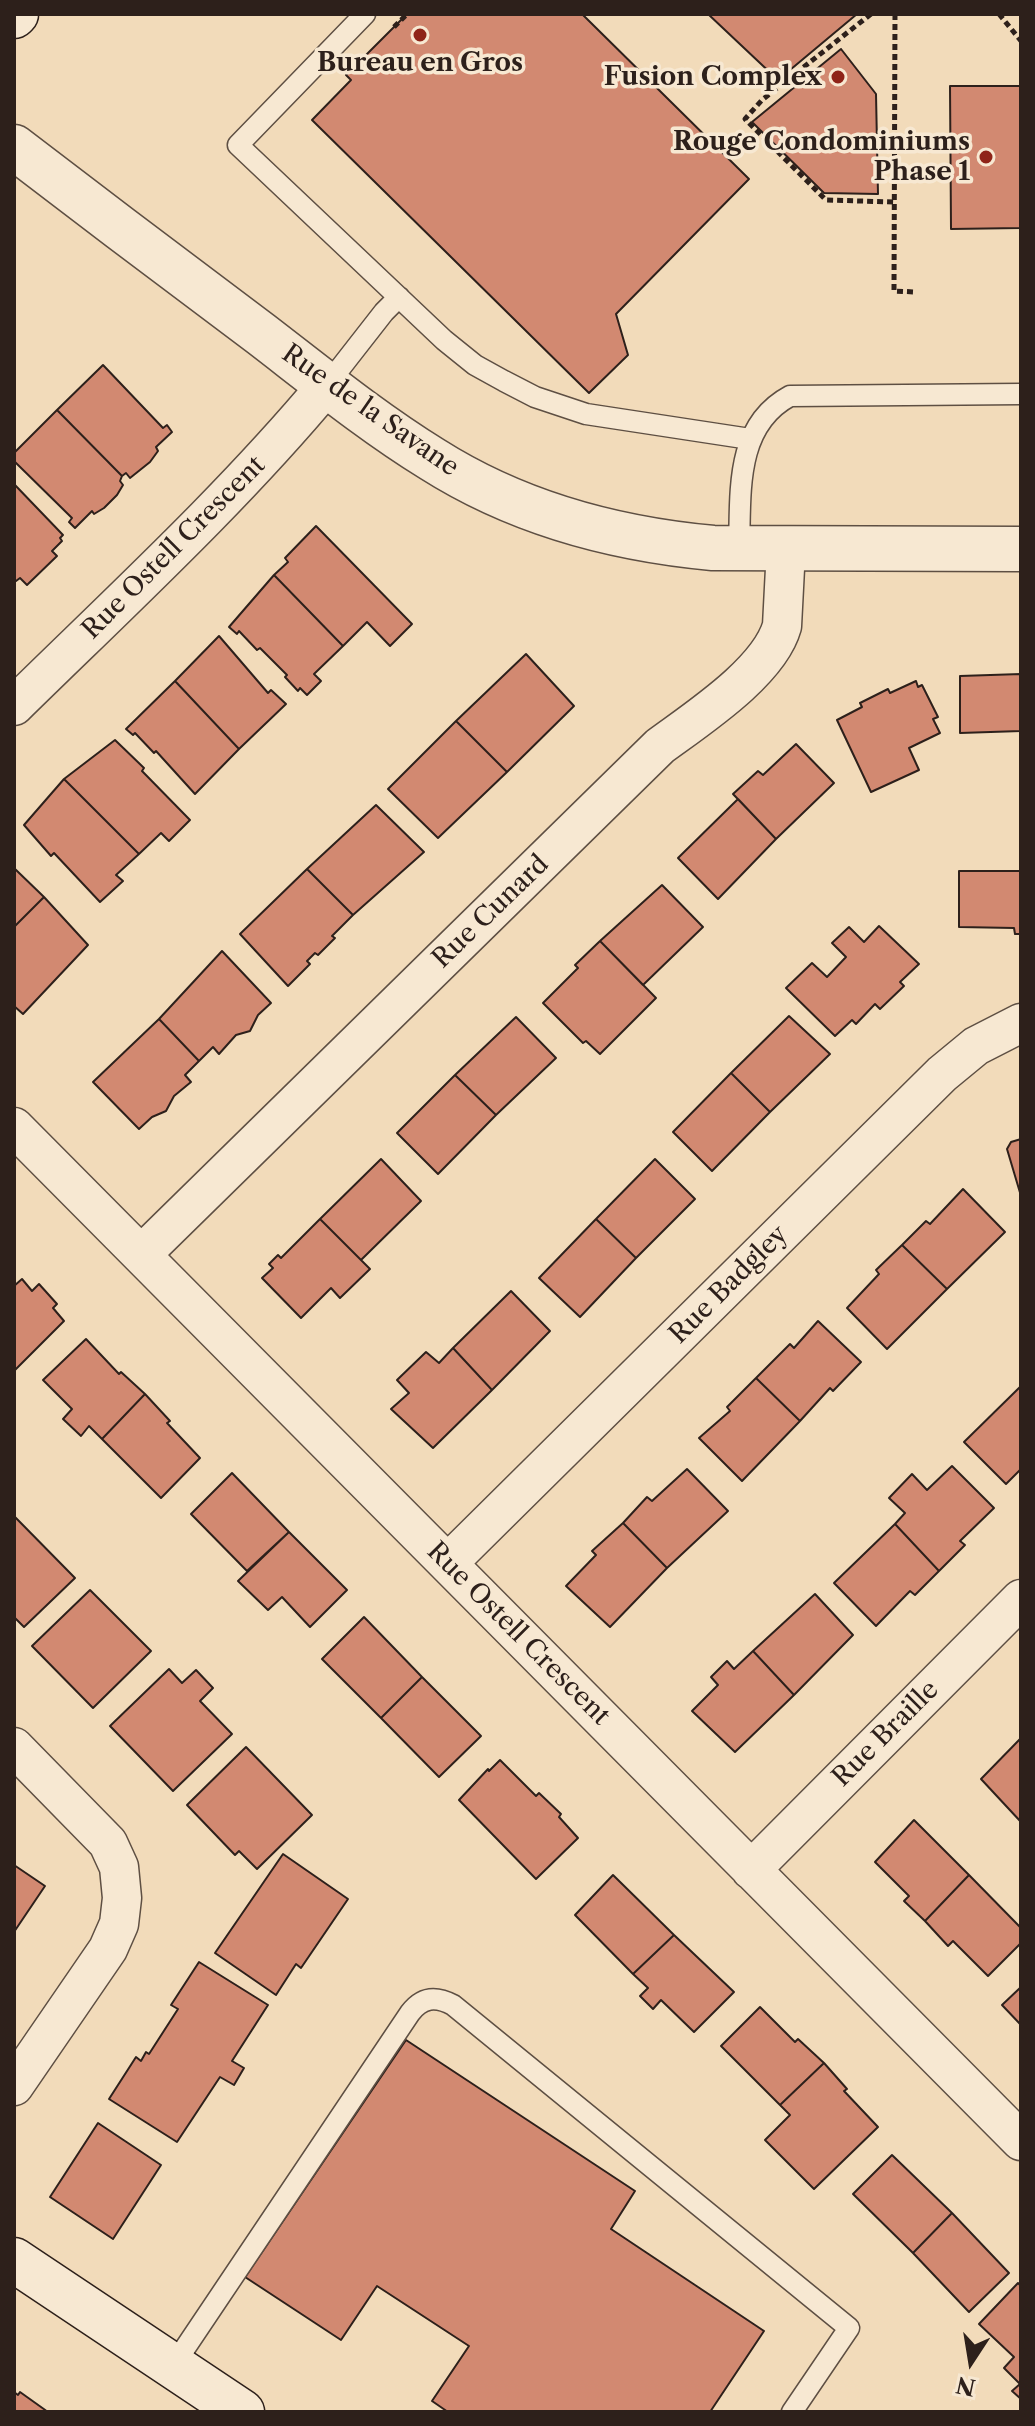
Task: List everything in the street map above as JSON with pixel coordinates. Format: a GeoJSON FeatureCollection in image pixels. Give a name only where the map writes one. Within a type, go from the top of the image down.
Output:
{"type":"FeatureCollection","features":[{"type":"Feature","properties":{"kind":"street","name":"Rue de la Savane"},"geometry":{"type":"LineString","coordinates":[[14,147],[327,385],[434,460],[481,486],[531,508],[611,533],[664,543],[739,549],[1021,549]]}},
{"type":"Feature","properties":{"kind":"street","name":"Rue Ostell Crescent"},"geometry":{"type":"LineString","coordinates":[[14,706],[218,508],[279,443],[327,385]]}},
{"type":"Feature","properties":{"kind":"street","name":"Rue Cunard"},"geometry":{"type":"LineString","coordinates":[[142,1254],[660,746],[719,702],[771,652],[782,626],[786,549]]}},
{"type":"Feature","properties":{"kind":"street","name":"Rue Badgley"},"geometry":{"type":"LineString","coordinates":[[448,1563],[942,1074],[976,1046],[1021,1023]]}},
{"type":"Feature","properties":{"kind":"street","name":"Rue Ostell Crescent"},"geometry":{"type":"LineString","coordinates":[[14,1127],[1021,2141]]}},
{"type":"Feature","properties":{"kind":"street","name":"Rue Braille"},"geometry":{"type":"LineString","coordinates":[[751,1870],[1021,1599]]}},
{"type":"Feature","properties":{"kind":"street"},"geometry":{"type":"LineString","coordinates":[[14,1747],[108,1843],[119,1867],[122,1898],[119,1924],[108,1949],[14,2086]]}},
{"type":"Feature","properties":{"kind":"street"},"geometry":{"type":"LineString","coordinates":[[14,2260],[242,2412]]}},
{"type":"Feature","properties":{"kind":"lane"},"geometry":{"type":"LineString","coordinates":[[365,14],[238,145],[444,340],[475,365],[535,397],[586,414],[750,439]]}},
{"type":"Feature","properties":{"kind":"lane"},"geometry":{"type":"LineString","coordinates":[[327,385],[399,297]]}},
{"type":"Feature","properties":{"kind":"lane"},"geometry":{"type":"LineString","coordinates":[[739,549],[741,490],[750,439],[768,411],[790,396],[1021,394]]}},
{"type":"Feature","properties":{"kind":"lane"},"geometry":{"type":"LineString","coordinates":[[173,2366],[410,2013],[423,2001],[439,1999],[453,2005],[849,2328],[792,2412]]}},
{"type":"Feature","properties":{"kind":"path"},"geometry":{"type":"LineString","coordinates":[[871,14],[762,100],[745,119],[826,200],[894,202]]}},
{"type":"Feature","properties":{"kind":"path"},"geometry":{"type":"LineString","coordinates":[[895,14],[894,291],[915,292]]}},
{"type":"Feature","properties":{"kind":"path"},"geometry":{"type":"LineString","coordinates":[[999,14],[1021,41]]}},
{"type":"Feature","properties":{"kind":"path"},"geometry":{"type":"LineString","coordinates":[[817,57],[822,64]]}},
{"type":"Feature","properties":{"kind":"building"},"geometry":{"type":"Polygon","coordinates":[[[407,14],[582,14],[749,179],[616,314],[628,355],[589,393],[312,120],[351,80],[346,75],[407,14]]]}},
{"type":"Feature","properties":{"kind":"building"},"geometry":{"type":"Polygon","coordinates":[[[708,14],[857,14],[778,80],[708,14]]]}},
{"type":"Feature","properties":{"kind":"building"},"geometry":{"type":"Polygon","coordinates":[[[841,49],[876,94],[878,194],[824,193],[752,122],[841,49]]]}},
{"type":"Feature","properties":{"kind":"building","name":"Rouge Condominiums Phase 1"},"geometry":{"type":"Polygon","coordinates":[[[950,86],[1021,86],[1021,228],[951,229],[950,86]]]}},
{"type":"Feature","properties":{"kind":"building"},"geometry":{"type":"Polygon","coordinates":[[[103,365],[163,428],[167,425],[172,432],[156,447],[158,451],[150,462],[130,478],[126,473],[122,476],[57,410],[103,365]]]}},
{"type":"Feature","properties":{"kind":"building"},"geometry":{"type":"Polygon","coordinates":[[[57,410],[122,476],[120,481],[123,485],[117,495],[104,508],[94,514],[92,511],[75,528],[69,522],[72,518],[14,461],[14,453],[57,410]]]}},
{"type":"Feature","properties":{"kind":"building"},"geometry":{"type":"Polygon","coordinates":[[[14,484],[63,535],[60,538],[62,541],[52,551],[57,556],[27,585],[20,578],[14,579],[14,484]]]}},
{"type":"Feature","properties":{"kind":"building"},"geometry":{"type":"Polygon","coordinates":[[[316,526],[412,624],[390,646],[367,622],[343,646],[274,575],[288,562],[285,558],[316,526]]]}},
{"type":"Feature","properties":{"kind":"building"},"geometry":{"type":"Polygon","coordinates":[[[274,575],[343,646],[314,674],[321,681],[307,695],[300,688],[298,691],[260,648],[257,650],[239,631],[237,634],[229,627],[274,575]]]}},
{"type":"Feature","properties":{"kind":"building"},"geometry":{"type":"Polygon","coordinates":[[[219,636],[268,693],[271,690],[286,704],[239,749],[175,681],[219,636]]]}},
{"type":"Feature","properties":{"kind":"building"},"geometry":{"type":"Polygon","coordinates":[[[526,654],[574,706],[507,772],[456,721],[526,654]]]}},
{"type":"Feature","properties":{"kind":"building"},"geometry":{"type":"Polygon","coordinates":[[[1021,674],[1021,731],[960,733],[960,676],[1021,674]]]}},
{"type":"Feature","properties":{"kind":"building"},"geometry":{"type":"Polygon","coordinates":[[[175,681],[239,749],[195,794],[156,751],[154,753],[135,733],[133,735],[126,729],[175,681]]]}},
{"type":"Feature","properties":{"kind":"building"},"geometry":{"type":"Polygon","coordinates":[[[916,681],[918,687],[922,685],[938,717],[933,719],[940,733],[909,748],[919,770],[871,792],[837,720],[862,707],[860,703],[888,689],[890,693],[916,681]]]}},
{"type":"Feature","properties":{"kind":"building"},"geometry":{"type":"Polygon","coordinates":[[[456,721],[507,772],[438,838],[388,789],[456,721]]]}},
{"type":"Feature","properties":{"kind":"building"},"geometry":{"type":"Polygon","coordinates":[[[115,740],[190,820],[169,841],[161,833],[139,854],[64,779],[115,740]]]}},
{"type":"Feature","properties":{"kind":"building"},"geometry":{"type":"Polygon","coordinates":[[[796,744],[834,783],[776,839],[733,794],[758,771],[763,775],[796,744]]]}},
{"type":"Feature","properties":{"kind":"building"},"geometry":{"type":"Polygon","coordinates":[[[64,779],[139,854],[116,875],[123,881],[100,902],[54,853],[51,856],[24,825],[64,779]]]}},
{"type":"Feature","properties":{"kind":"building"},"geometry":{"type":"Polygon","coordinates":[[[738,799],[776,839],[718,899],[678,858],[738,799]]]}},
{"type":"Feature","properties":{"kind":"building"},"geometry":{"type":"Polygon","coordinates":[[[376,805],[424,852],[353,915],[307,869],[376,805]]]}},
{"type":"Feature","properties":{"kind":"building"},"geometry":{"type":"Polygon","coordinates":[[[14,868],[44,897],[14,927],[14,868]]]}},
{"type":"Feature","properties":{"kind":"building"},"geometry":{"type":"Polygon","coordinates":[[[307,869],[353,915],[318,955],[315,953],[307,961],[310,964],[288,986],[240,934],[307,869]]]}},
{"type":"Feature","properties":{"kind":"building"},"geometry":{"type":"Polygon","coordinates":[[[959,871],[1021,871],[1021,934],[1015,934],[1014,928],[959,927],[959,871]]]}},
{"type":"Feature","properties":{"kind":"building"},"geometry":{"type":"Polygon","coordinates":[[[662,885],[703,927],[643,985],[600,941],[662,885]]]}},
{"type":"Feature","properties":{"kind":"building"},"geometry":{"type":"Polygon","coordinates":[[[44,897],[88,945],[23,1014],[14,1006],[14,927],[44,897]]]}},
{"type":"Feature","properties":{"kind":"building"},"geometry":{"type":"Polygon","coordinates":[[[879,926],[919,964],[900,982],[904,986],[880,1009],[875,1004],[856,1024],[852,1020],[835,1036],[786,988],[812,963],[827,977],[846,957],[832,943],[849,927],[864,942],[879,926]]]}},
{"type":"Feature","properties":{"kind":"building"},"geometry":{"type":"Polygon","coordinates":[[[600,941],[656,998],[600,1054],[586,1041],[583,1043],[543,1003],[600,941]]]}},
{"type":"Feature","properties":{"kind":"building"},"geometry":{"type":"Polygon","coordinates":[[[222,951],[271,1003],[258,1015],[250,1031],[236,1035],[219,1054],[213,1047],[199,1061],[159,1019],[222,951]]]}},
{"type":"Feature","properties":{"kind":"building"},"geometry":{"type":"Polygon","coordinates":[[[789,1016],[830,1054],[770,1112],[731,1073],[789,1016]]]}},
{"type":"Feature","properties":{"kind":"building"},"geometry":{"type":"Polygon","coordinates":[[[516,1017],[556,1058],[496,1115],[455,1075],[516,1017]]]}},
{"type":"Feature","properties":{"kind":"building"},"geometry":{"type":"Polygon","coordinates":[[[159,1019],[199,1061],[185,1075],[191,1082],[174,1096],[166,1111],[152,1117],[139,1129],[93,1082],[159,1019]]]}},
{"type":"Feature","properties":{"kind":"building"},"geometry":{"type":"Polygon","coordinates":[[[731,1073],[770,1112],[712,1171],[673,1132],[731,1073]]]}},
{"type":"Feature","properties":{"kind":"building"},"geometry":{"type":"Polygon","coordinates":[[[455,1075],[496,1115],[438,1174],[397,1133],[455,1075]]]}},
{"type":"Feature","properties":{"kind":"building"},"geometry":{"type":"Polygon","coordinates":[[[1021,1139],[1021,1196],[1007,1149],[1011,1142],[1021,1139]]]}},
{"type":"Feature","properties":{"kind":"building"},"geometry":{"type":"Polygon","coordinates":[[[381,1159],[421,1201],[361,1260],[320,1219],[381,1159]]]}},
{"type":"Feature","properties":{"kind":"building"},"geometry":{"type":"Polygon","coordinates":[[[655,1159],[695,1199],[636,1258],[596,1219],[655,1159]]]}},
{"type":"Feature","properties":{"kind":"building"},"geometry":{"type":"Polygon","coordinates":[[[963,1189],[1005,1232],[947,1289],[902,1245],[926,1221],[930,1224],[963,1189]]]}},
{"type":"Feature","properties":{"kind":"building"},"geometry":{"type":"Polygon","coordinates":[[[320,1219],[370,1269],[340,1298],[331,1288],[301,1318],[262,1278],[273,1268],[269,1264],[278,1255],[281,1258],[320,1219]]]}},
{"type":"Feature","properties":{"kind":"building"},"geometry":{"type":"Polygon","coordinates":[[[596,1219],[636,1258],[580,1317],[539,1278],[596,1219]]]}},
{"type":"Feature","properties":{"kind":"building"},"geometry":{"type":"Polygon","coordinates":[[[902,1245],[947,1289],[887,1349],[847,1308],[879,1274],[876,1270],[902,1245]]]}},
{"type":"Feature","properties":{"kind":"building"},"geometry":{"type":"Polygon","coordinates":[[[22,1279],[32,1291],[39,1284],[57,1304],[53,1308],[64,1321],[14,1371],[14,1286],[22,1279]]]}},
{"type":"Feature","properties":{"kind":"building"},"geometry":{"type":"Polygon","coordinates":[[[511,1291],[550,1331],[492,1390],[453,1348],[511,1291]]]}},
{"type":"Feature","properties":{"kind":"building"},"geometry":{"type":"Polygon","coordinates":[[[818,1321],[861,1362],[833,1391],[830,1388],[800,1421],[756,1378],[790,1344],[794,1348],[818,1321]]]}},
{"type":"Feature","properties":{"kind":"building"},"geometry":{"type":"Polygon","coordinates":[[[86,1339],[119,1374],[121,1372],[145,1394],[102,1439],[89,1426],[81,1436],[63,1419],[72,1409],[43,1380],[86,1339]]]}},
{"type":"Feature","properties":{"kind":"building"},"geometry":{"type":"Polygon","coordinates":[[[453,1348],[492,1390],[433,1448],[391,1409],[409,1393],[397,1380],[426,1352],[439,1363],[453,1348]]]}},
{"type":"Feature","properties":{"kind":"building"},"geometry":{"type":"Polygon","coordinates":[[[756,1378],[800,1421],[742,1481],[699,1438],[730,1411],[727,1407],[756,1378]]]}},
{"type":"Feature","properties":{"kind":"building"},"geometry":{"type":"Polygon","coordinates":[[[1021,1386],[1021,1469],[1006,1484],[964,1442],[1021,1386]]]}},
{"type":"Feature","properties":{"kind":"building"},"geometry":{"type":"Polygon","coordinates":[[[145,1394],[200,1458],[161,1498],[102,1439],[145,1394]]]}},
{"type":"Feature","properties":{"kind":"building"},"geometry":{"type":"Polygon","coordinates":[[[952,1466],[994,1508],[960,1541],[965,1545],[939,1571],[895,1524],[905,1513],[889,1498],[912,1474],[927,1490],[952,1466]]]}},
{"type":"Feature","properties":{"kind":"building"},"geometry":{"type":"Polygon","coordinates":[[[687,1469],[728,1511],[667,1568],[623,1523],[647,1497],[652,1501],[687,1469]]]}},
{"type":"Feature","properties":{"kind":"building"},"geometry":{"type":"Polygon","coordinates":[[[232,1473],[289,1532],[247,1571],[191,1514],[232,1473]]]}},
{"type":"Feature","properties":{"kind":"building"},"geometry":{"type":"Polygon","coordinates":[[[14,1516],[75,1578],[24,1627],[14,1617],[14,1516]]]}},
{"type":"Feature","properties":{"kind":"building"},"geometry":{"type":"Polygon","coordinates":[[[623,1523],[667,1568],[610,1627],[566,1586],[596,1555],[592,1551],[623,1523]]]}},
{"type":"Feature","properties":{"kind":"building"},"geometry":{"type":"Polygon","coordinates":[[[895,1524],[939,1571],[915,1595],[910,1591],[876,1626],[834,1583],[895,1524]]]}},
{"type":"Feature","properties":{"kind":"building"},"geometry":{"type":"Polygon","coordinates":[[[289,1532],[347,1590],[310,1627],[282,1597],[268,1610],[238,1581],[289,1532]]]}},
{"type":"Feature","properties":{"kind":"building"},"geometry":{"type":"Polygon","coordinates":[[[90,1590],[151,1651],[93,1708],[32,1646],[90,1590]]]}},
{"type":"Feature","properties":{"kind":"building"},"geometry":{"type":"Polygon","coordinates":[[[815,1594],[853,1635],[794,1695],[753,1651],[815,1594]]]}},
{"type":"Feature","properties":{"kind":"building"},"geometry":{"type":"Polygon","coordinates":[[[364,1617],[422,1677],[381,1718],[322,1659],[364,1617]]]}},
{"type":"Feature","properties":{"kind":"building"},"geometry":{"type":"Polygon","coordinates":[[[753,1651],[794,1695],[735,1752],[692,1711],[718,1685],[711,1677],[727,1661],[734,1669],[753,1651]]]}},
{"type":"Feature","properties":{"kind":"building"},"geometry":{"type":"Polygon","coordinates":[[[169,1669],[182,1683],[196,1670],[213,1688],[200,1701],[232,1734],[173,1791],[110,1726],[169,1669]]]}},
{"type":"Feature","properties":{"kind":"building"},"geometry":{"type":"Polygon","coordinates":[[[422,1677],[481,1736],[439,1777],[381,1718],[422,1677]]]}},
{"type":"Feature","properties":{"kind":"building"},"geometry":{"type":"Polygon","coordinates":[[[1021,1738],[1021,1822],[981,1779],[1021,1738]]]}},
{"type":"Feature","properties":{"kind":"building"},"geometry":{"type":"Polygon","coordinates":[[[246,1747],[312,1815],[257,1869],[239,1851],[235,1855],[187,1805],[246,1747]]]}},
{"type":"Feature","properties":{"kind":"building"},"geometry":{"type":"Polygon","coordinates":[[[500,1760],[536,1796],[539,1793],[561,1814],[559,1817],[578,1838],[536,1879],[459,1800],[500,1760]]]}},
{"type":"Feature","properties":{"kind":"building"},"geometry":{"type":"Polygon","coordinates":[[[914,1820],[969,1875],[925,1921],[904,1901],[909,1896],[875,1862],[914,1820]]]}},
{"type":"Feature","properties":{"kind":"building"},"geometry":{"type":"Polygon","coordinates":[[[283,1854],[348,1899],[301,1968],[296,1964],[276,1995],[215,1953],[283,1854]]]}},
{"type":"Feature","properties":{"kind":"building"},"geometry":{"type":"Polygon","coordinates":[[[14,1865],[45,1886],[14,1932],[14,1865]]]}},
{"type":"Feature","properties":{"kind":"building"},"geometry":{"type":"Polygon","coordinates":[[[613,1875],[674,1935],[633,1974],[575,1915],[613,1875]]]}},
{"type":"Feature","properties":{"kind":"building"},"geometry":{"type":"Polygon","coordinates":[[[969,1875],[1021,1928],[1021,1943],[988,1976],[953,1941],[948,1946],[925,1921],[969,1875]]]}},
{"type":"Feature","properties":{"kind":"building"},"geometry":{"type":"Polygon","coordinates":[[[674,1935],[734,1992],[694,2032],[661,2000],[653,2009],[640,1996],[648,1988],[633,1974],[674,1935]]]}},
{"type":"Feature","properties":{"kind":"building"},"geometry":{"type":"Polygon","coordinates":[[[199,1962],[268,2005],[232,2061],[244,2068],[234,2085],[220,2077],[177,2142],[109,2099],[136,2057],[141,2061],[146,2052],[149,2054],[178,2009],[171,2005],[199,1962]]]}},
{"type":"Feature","properties":{"kind":"building"},"geometry":{"type":"Polygon","coordinates":[[[1021,1987],[1021,2025],[1002,2005],[1021,1987]]]}},
{"type":"Feature","properties":{"kind":"building"},"geometry":{"type":"Polygon","coordinates":[[[760,2007],[795,2042],[798,2039],[824,2063],[780,2105],[721,2046],[760,2007]]]}},
{"type":"Feature","properties":{"kind":"building"},"geometry":{"type":"Polygon","coordinates":[[[406,2040],[635,2191],[611,2229],[764,2331],[710,2412],[448,2412],[432,2401],[469,2346],[377,2286],[341,2340],[245,2277],[406,2040]]]}},
{"type":"Feature","properties":{"kind":"building"},"geometry":{"type":"Polygon","coordinates":[[[824,2063],[847,2089],[844,2091],[878,2127],[814,2189],[765,2140],[790,2115],[780,2105],[824,2063]]]}},
{"type":"Feature","properties":{"kind":"building"},"geometry":{"type":"Polygon","coordinates":[[[98,2123],[161,2165],[113,2239],[50,2197],[98,2123]]]}},
{"type":"Feature","properties":{"kind":"building"},"geometry":{"type":"Polygon","coordinates":[[[892,2155],[952,2213],[913,2253],[853,2194],[892,2155]]]}},
{"type":"Feature","properties":{"kind":"building"},"geometry":{"type":"Polygon","coordinates":[[[952,2213],[1009,2273],[969,2312],[913,2253],[952,2213]]]}},
{"type":"Feature","properties":{"kind":"building"},"geometry":{"type":"Polygon","coordinates":[[[1018,2283],[1021,2286],[1021,2399],[1012,2391],[1020,2384],[1004,2368],[1014,2357],[979,2324],[1018,2283]]]}},
{"type":"Feature","properties":{"kind":"building"},"geometry":{"type":"Polygon","coordinates":[[[14,2392],[18,2395],[20,2392],[48,2412],[14,2412],[14,2392]]]}},
{"type":"Feature","properties":{"kind":"place","name":"Bureau en Gros"},"geometry":{"type":"Point","coordinates":[420,35]}},
{"type":"Feature","properties":{"kind":"place","name":"Fusion Complex"},"geometry":{"type":"Point","coordinates":[838,77]}},
{"type":"Feature","properties":{"kind":"place","name":"Rouge Condominiums Phase 1"},"geometry":{"type":"Point","coordinates":[986,157]}}]}
